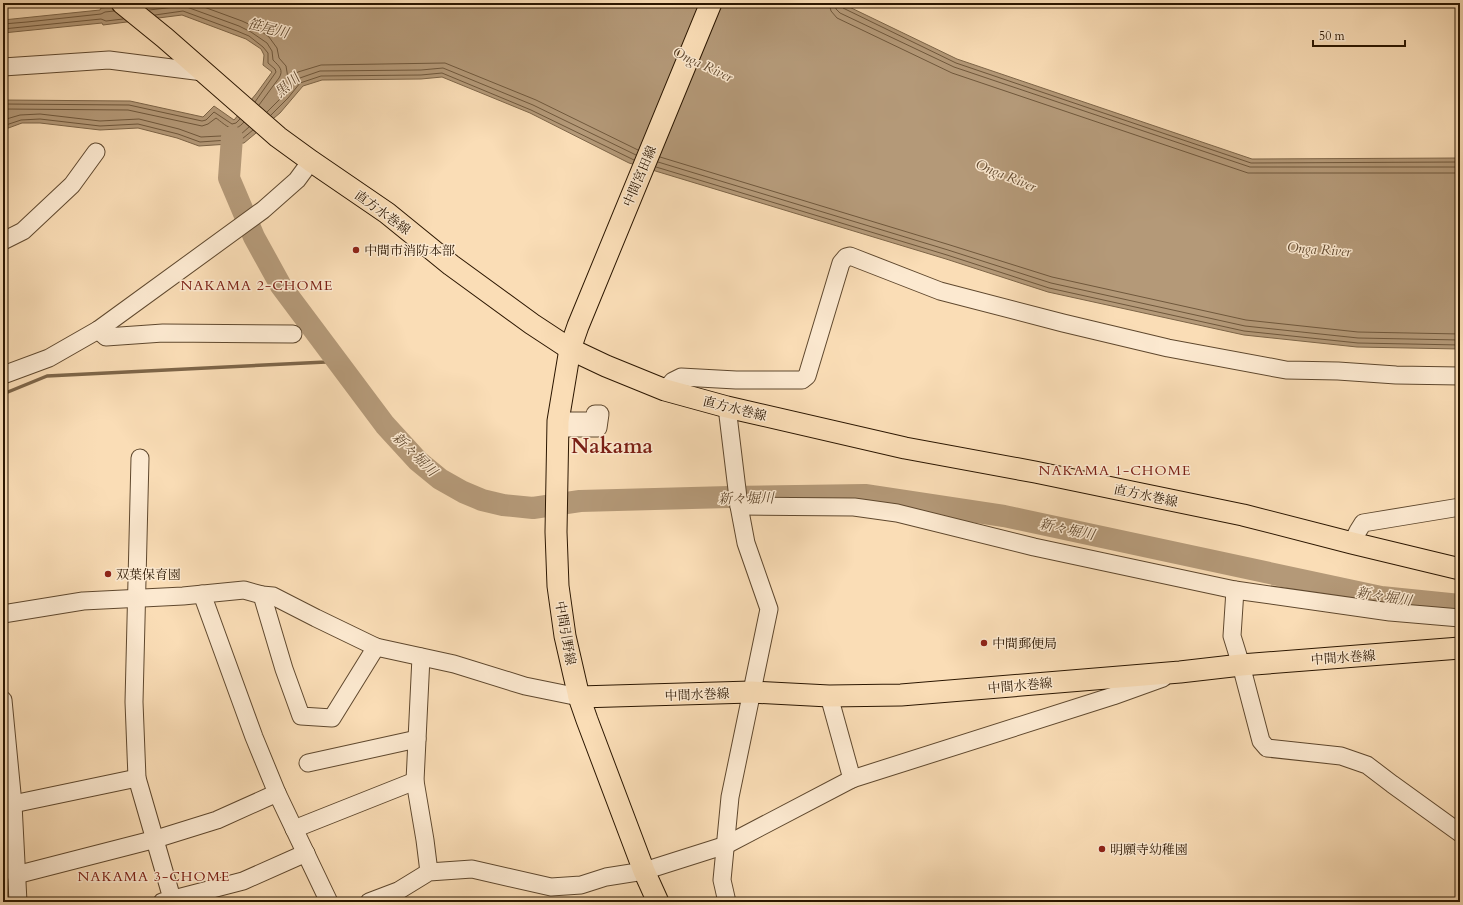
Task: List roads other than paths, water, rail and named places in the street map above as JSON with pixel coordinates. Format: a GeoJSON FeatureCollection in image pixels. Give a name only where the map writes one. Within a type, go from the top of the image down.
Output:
{"type":"FeatureCollection","features":[{"type":"Feature","properties":{"kind":"main road","name":"直方水巻線"},"geometry":{"type":"LineString","coordinates":[[122,3],[165,38],[278,137],[387,212],[451,264],[570,349],[665,390],[727,407],[904,448],[1035,472],[1243,515],[1352,544],[1460,569]]}},
{"type":"Feature","properties":{"kind":"main road","name":"中間宮田線"},"geometry":{"type":"LineString","coordinates":[[570,349],[578,326],[711,3]]}},
{"type":"Feature","properties":{"kind":"main road","name":"中間引野線"},"geometry":{"type":"LineString","coordinates":[[570,349],[558,425],[556,488],[558,586],[565,636],[587,720],[644,871],[658,902]]}},
{"type":"Feature","properties":{"kind":"main road","name":"中間水巻線"},"geometry":{"type":"LineString","coordinates":[[580,697],[751,692],[828,696],[901,695],[1180,672],[1241,665],[1460,648]]}},
{"type":"Feature","properties":{"kind":"street"},"geometry":{"type":"LineString","coordinates":[[3,67],[109,60],[203,72]]}},
{"type":"Feature","properties":{"kind":"street"},"geometry":{"type":"LineString","coordinates":[[3,241],[23,231],[72,185],[96,152]]}},
{"type":"Feature","properties":{"kind":"street"},"geometry":{"type":"LineString","coordinates":[[3,375],[49,358],[98,330],[233,230],[263,210],[297,180],[311,161]]}},
{"type":"Feature","properties":{"kind":"street"},"geometry":{"type":"LineString","coordinates":[[665,390],[673,381],[681,377],[736,380],[802,380],[807,376],[841,263],[850,256],[940,291],[1062,323],[1168,348],[1286,370],[1338,370],[1396,375],[1460,376]]}},
{"type":"Feature","properties":{"kind":"street"},"geometry":{"type":"LineString","coordinates":[[98,330],[106,337],[163,333],[294,334]]}},
{"type":"Feature","properties":{"kind":"street"},"geometry":{"type":"LineString","coordinates":[[727,407],[739,506],[746,543],[769,609],[730,797],[722,880],[727,902]]}},
{"type":"Feature","properties":{"kind":"street"},"geometry":{"type":"LineString","coordinates":[[140,458],[134,702],[137,778],[156,839],[169,901],[243,881],[306,853]]}},
{"type":"Feature","properties":{"kind":"street"},"geometry":{"type":"LineString","coordinates":[[739,506],[854,507],[897,513],[1034,547],[1235,590],[1390,612],[1460,618]]}},
{"type":"Feature","properties":{"kind":"street"},"geometry":{"type":"LineString","coordinates":[[1352,544],[1358,530],[1364,523],[1460,507]]}},
{"type":"Feature","properties":{"kind":"street"},"geometry":{"type":"LineString","coordinates":[[3,614],[83,601],[137,599],[244,590],[262,595],[274,596],[376,647],[454,664],[525,686],[580,697]]}},
{"type":"Feature","properties":{"kind":"street"},"geometry":{"type":"LineString","coordinates":[[1235,590],[1232,636],[1261,741],[1267,748],[1341,756],[1367,765],[1460,833]]}},
{"type":"Feature","properties":{"kind":"street"},"geometry":{"type":"LineString","coordinates":[[202,594],[254,737],[277,793],[329,902]]}},
{"type":"Feature","properties":{"kind":"street"},"geometry":{"type":"LineString","coordinates":[[262,595],[284,669],[301,716],[332,718],[376,647]]}},
{"type":"Feature","properties":{"kind":"street"},"geometry":{"type":"LineString","coordinates":[[421,657],[415,782],[429,872]]}},
{"type":"Feature","properties":{"kind":"street"},"geometry":{"type":"LineString","coordinates":[[369,902],[396,897],[429,872],[472,869],[551,886],[581,885],[606,877],[644,871],[726,845],[852,779],[1113,696],[1180,672]]}},
{"type":"Feature","properties":{"kind":"street"},"geometry":{"type":"LineString","coordinates":[[828,696],[852,779]]}},
{"type":"Feature","properties":{"kind":"street"},"geometry":{"type":"LineString","coordinates":[[3,700],[13,804],[9,832],[16,875],[18,902]]}},
{"type":"Feature","properties":{"kind":"street"},"geometry":{"type":"LineString","coordinates":[[308,763],[417,739]]}},
{"type":"Feature","properties":{"kind":"street"},"geometry":{"type":"LineString","coordinates":[[13,804],[137,778]]}},
{"type":"Feature","properties":{"kind":"street"},"geometry":{"type":"LineString","coordinates":[[294,829],[415,782]]}},
{"type":"Feature","properties":{"kind":"street"},"geometry":{"type":"LineString","coordinates":[[16,875],[156,839],[217,820],[277,793]]}},
{"type":"Feature","properties":{"kind":"water"},"geometry":{"type":"Polygon","coordinates":[[[143,3],[841,3],[957,59],[1252,159],[1460,158],[1460,349],[1357,347],[1244,335],[1048,292],[946,259],[629,163],[530,113],[442,77],[421,79],[322,80],[303,86],[280,113],[244,143],[199,146],[177,138],[138,128],[100,130],[40,123],[22,123],[3,130],[3,100],[130,101],[203,117],[214,106],[234,120],[272,72],[263,65],[264,55],[261,49],[246,39],[182,15],[103,25],[102,23],[3,33],[3,20],[100,10],[101,8],[143,3]]]}},
{"type":"Feature","properties":{"kind":"waterway","name":"新々堀川"},"geometry":{"type":"LineString","coordinates":[[232,137],[229,178],[254,237],[281,286],[385,425],[418,461],[440,479],[463,492],[482,500],[503,505],[533,508],[580,501],[865,495],[1004,516],[1381,597],[1460,605]]}},
{"type":"Feature","properties":{"kind":"waterway"},"geometry":{"type":"LineString","coordinates":[[3,394],[47,376],[326,362],[335,359]]}},
{"type":"Feature","properties":{"kind":"place","name":"中間市消防本部"},"geometry":{"type":"Point","coordinates":[356,250]}},
{"type":"Feature","properties":{"kind":"place","name":"双葉保育園"},"geometry":{"type":"Point","coordinates":[108,574]}},
{"type":"Feature","properties":{"kind":"place","name":"中間郵便局"},"geometry":{"type":"Point","coordinates":[984,643]}},
{"type":"Feature","properties":{"kind":"place","name":"明願寺幼稚園"},"geometry":{"type":"Point","coordinates":[1102,849]}},
{"type":"Feature","properties":{"kind":"district","name":"NAKAMA 2-CHOME"},"geometry":{"type":"Point","coordinates":[257,285]}},
{"type":"Feature","properties":{"kind":"district","name":"Nakama"},"geometry":{"type":"Point","coordinates":[612,446]}},
{"type":"Feature","properties":{"kind":"district","name":"NAKAMA 1-CHOME"},"geometry":{"type":"Point","coordinates":[1115,470]}},
{"type":"Feature","properties":{"kind":"district","name":"NAKAMA 3-CHOME"},"geometry":{"type":"Point","coordinates":[154,876]}},
{"type":"Feature","properties":{"kind":"water label","name":"笹尾川"},"geometry":{"type":"Point","coordinates":[268,28]}},
{"type":"Feature","properties":{"kind":"water label","name":"Onga River"},"geometry":{"type":"Point","coordinates":[703,64]}},
{"type":"Feature","properties":{"kind":"water label","name":"黒川"},"geometry":{"type":"Point","coordinates":[287,85]}},
{"type":"Feature","properties":{"kind":"water label","name":"Onga River"},"geometry":{"type":"Point","coordinates":[1006,175]}},
{"type":"Feature","properties":{"kind":"water label","name":"Onga River"},"geometry":{"type":"Point","coordinates":[1319,249]}}]}
